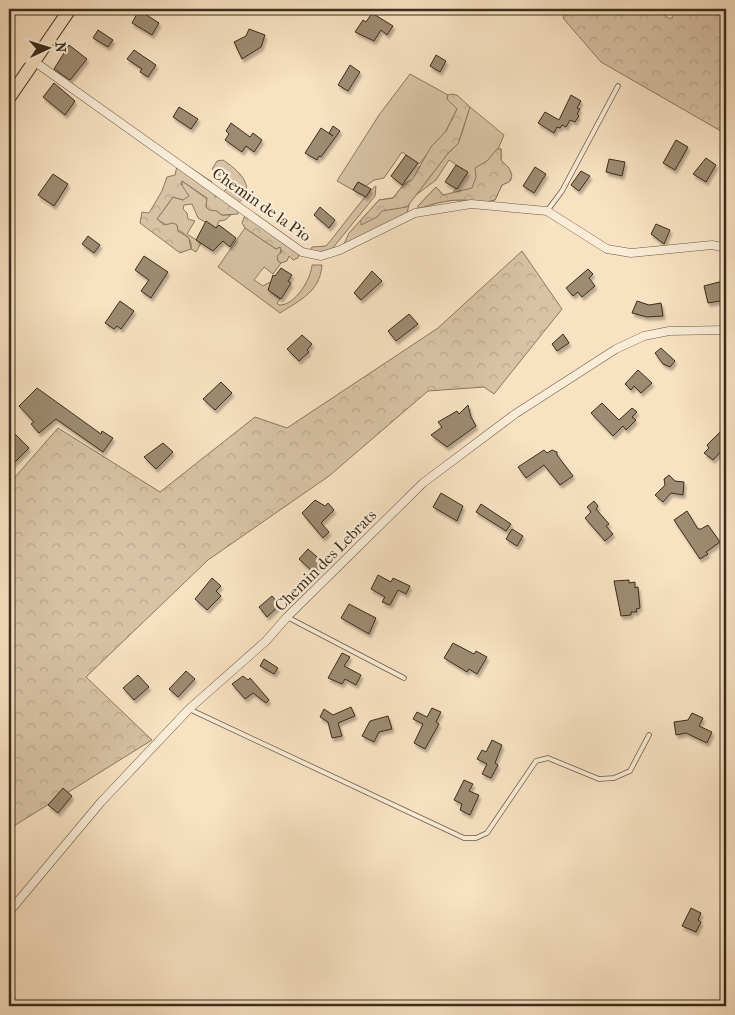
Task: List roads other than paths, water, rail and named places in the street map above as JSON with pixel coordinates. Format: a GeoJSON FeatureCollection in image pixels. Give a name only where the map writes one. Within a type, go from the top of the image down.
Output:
{"type":"FeatureCollection","features":[{"type":"Feature","properties":{"kind":"main road"},"geometry":{"type":"LineString","coordinates":[[9,98],[70,9]]}},
{"type":"Feature","properties":{"kind":"street","name":"Chemin de la Pio"},"geometry":{"type":"LineString","coordinates":[[35,62],[302,252],[320,256],[340,250],[415,213],[471,204],[547,212],[607,249],[631,253],[712,245],[726,248]]}},
{"type":"Feature","properties":{"kind":"street","name":"Chemin des Lebrats"},"geometry":{"type":"LineString","coordinates":[[9,912],[101,802],[189,708],[266,641],[287,617],[423,483],[515,414],[616,349],[644,336],[668,331],[726,330]]}},
{"type":"Feature","properties":{"kind":"lane"},"geometry":{"type":"LineString","coordinates":[[547,212],[562,190],[618,86]]}},
{"type":"Feature","properties":{"kind":"lane"},"geometry":{"type":"LineString","coordinates":[[287,617],[404,678]]}},
{"type":"Feature","properties":{"kind":"lane"},"geometry":{"type":"LineString","coordinates":[[189,708],[464,838],[476,838],[487,834],[536,761],[548,758],[599,779],[614,778],[630,771],[650,735]]}}]}
